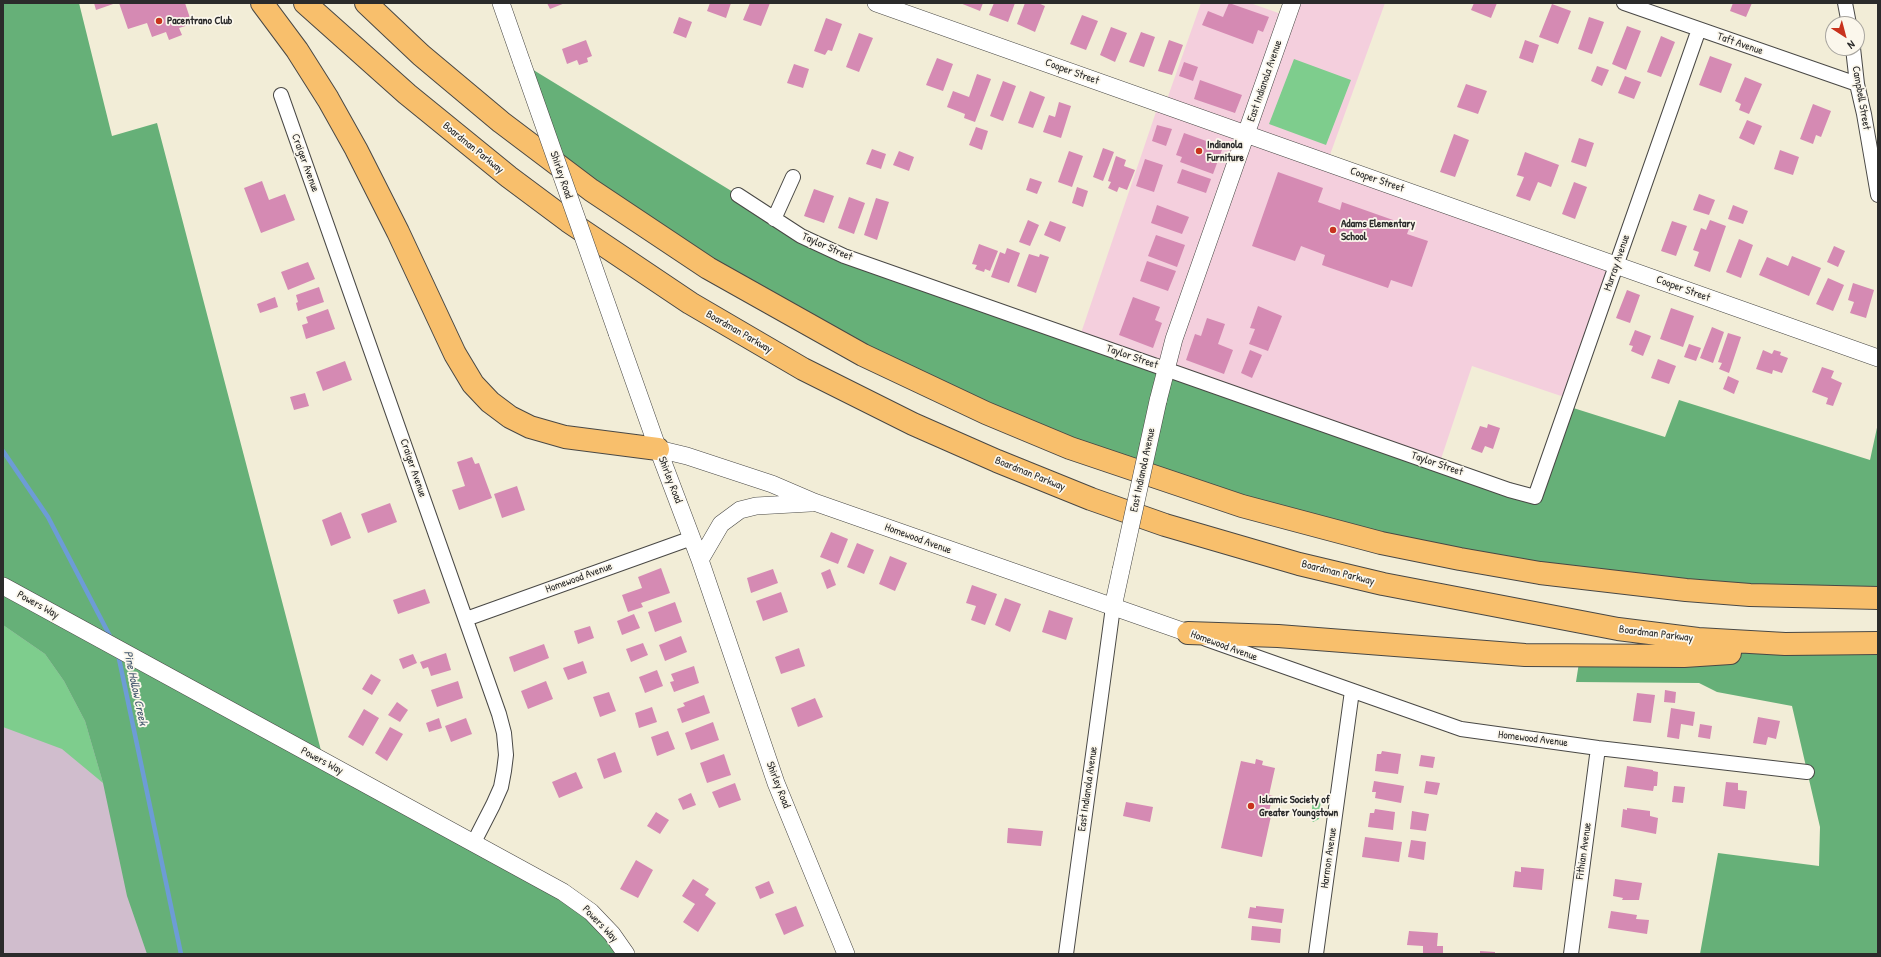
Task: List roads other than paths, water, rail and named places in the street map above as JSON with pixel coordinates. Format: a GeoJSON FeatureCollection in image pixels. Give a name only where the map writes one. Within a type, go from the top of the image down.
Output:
{"type":"FeatureCollection","features":[{"type":"Feature","properties":{"kind":"highway"},"geometry":{"type":"LineString","coordinates":[[262,3],[297,50],[356,149],[398,232],[454,354],[473,384],[490,402],[510,418],[530,427],[565,437],[658,449]]}},
{"type":"Feature","properties":{"kind":"highway","name":"Boardman Parkway"},"geometry":{"type":"LineString","coordinates":[[305,3],[407,94],[509,177],[568,221],[684,299],[804,369],[914,424],[997,461],[1091,499],[1165,525],[1299,564],[1383,584],[1495,607],[1625,630],[1698,639],[1785,644],[1878,643]]}},
{"type":"Feature","properties":{"kind":"highway"},"geometry":{"type":"LineString","coordinates":[[366,3],[422,55],[501,122],[591,190],[708,268],[883,364],[986,413],[1070,448],[1186,489],[1249,509],[1381,543],[1460,559],[1540,573],[1686,590],[1750,595],[1878,598]]}},
{"type":"Feature","properties":{"kind":"highway"},"geometry":{"type":"LineString","coordinates":[[1188,633],[1278,636],[1525,655],[1684,656],[1850,644]]}},
{"type":"Feature","properties":{"kind":"street","name":"Shirley Road"},"geometry":{"type":"LineString","coordinates":[[501,3],[658,449],[700,560],[776,783],[846,954]]}},
{"type":"Feature","properties":{"kind":"street","name":"Cooper Street"},"geometry":{"type":"LineString","coordinates":[[876,3],[1878,358]]}},
{"type":"Feature","properties":{"kind":"street","name":"East Indianola Avenue"},"geometry":{"type":"LineString","coordinates":[[1066,954],[1113,607],[1158,401],[1174,339],[1292,3]]}},
{"type":"Feature","properties":{"kind":"street","name":"Taft Avenue"},"geometry":{"type":"LineString","coordinates":[[1624,3],[1857,84]]}},
{"type":"Feature","properties":{"kind":"street"},"geometry":{"type":"LineString","coordinates":[[1846,3],[1848,16]]}},
{"type":"Feature","properties":{"kind":"street","name":"Murray Avenue"},"geometry":{"type":"LineString","coordinates":[[1535,497],[1699,29]]}},
{"type":"Feature","properties":{"kind":"street","name":"Campbell Street"},"geometry":{"type":"LineString","coordinates":[[1854,56],[1857,84],[1864,114],[1878,195]]}},
{"type":"Feature","properties":{"kind":"street","name":"Craiger Avenue"},"geometry":{"type":"LineString","coordinates":[[281,95],[466,619],[499,714],[504,733],[506,755],[501,787],[474,842]]}},
{"type":"Feature","properties":{"kind":"street"},"geometry":{"type":"LineString","coordinates":[[774,219],[793,177]]}},
{"type":"Feature","properties":{"kind":"street","name":"Taylor Street"},"geometry":{"type":"LineString","coordinates":[[738,195],[801,236],[844,256],[1509,490],[1535,497]]}},
{"type":"Feature","properties":{"kind":"street","name":"Homewood Avenue"},"geometry":{"type":"LineString","coordinates":[[658,449],[687,456],[772,484],[814,502],[1461,729],[1598,748],[1807,772]]}},
{"type":"Feature","properties":{"kind":"street"},"geometry":{"type":"LineString","coordinates":[[700,560],[721,524],[740,510],[756,506],[814,502]]}},
{"type":"Feature","properties":{"kind":"street","name":"Homewood Avenue"},"geometry":{"type":"LineString","coordinates":[[466,619],[692,538]]}},
{"type":"Feature","properties":{"kind":"street","name":"Powers Way"},"geometry":{"type":"LineString","coordinates":[[3,586],[474,842],[563,892],[591,912],[612,934],[626,954]]}},
{"type":"Feature","properties":{"kind":"street","name":"Harmon Avenue"},"geometry":{"type":"LineString","coordinates":[[1316,954],[1352,691]]}},
{"type":"Feature","properties":{"kind":"street","name":"Fithian Avenue"},"geometry":{"type":"LineString","coordinates":[[1571,954],[1598,748]]}},
{"type":"Feature","properties":{"kind":"waterway","name":"Pine Hollow Creek"},"geometry":{"type":"LineString","coordinates":[[3,451],[48,517],[112,640]]}},
{"type":"Feature","properties":{"kind":"waterway","name":"Pine Hollow Creek"},"geometry":{"type":"LineString","coordinates":[[118,654],[181,954]]}},
{"type":"Feature","properties":{"kind":"place","name":"Pacentrano Club"},"geometry":{"type":"Point","coordinates":[159,21]}},
{"type":"Feature","properties":{"kind":"place","name":"Indianola Furniture"},"geometry":{"type":"Point","coordinates":[1199,151]}},
{"type":"Feature","properties":{"kind":"place","name":"Adams Elementary School"},"geometry":{"type":"Point","coordinates":[1333,230]}},
{"type":"Feature","properties":{"kind":"place","name":"Islamic Society of Greater Youngstown"},"geometry":{"type":"Point","coordinates":[1251,806]}}]}
